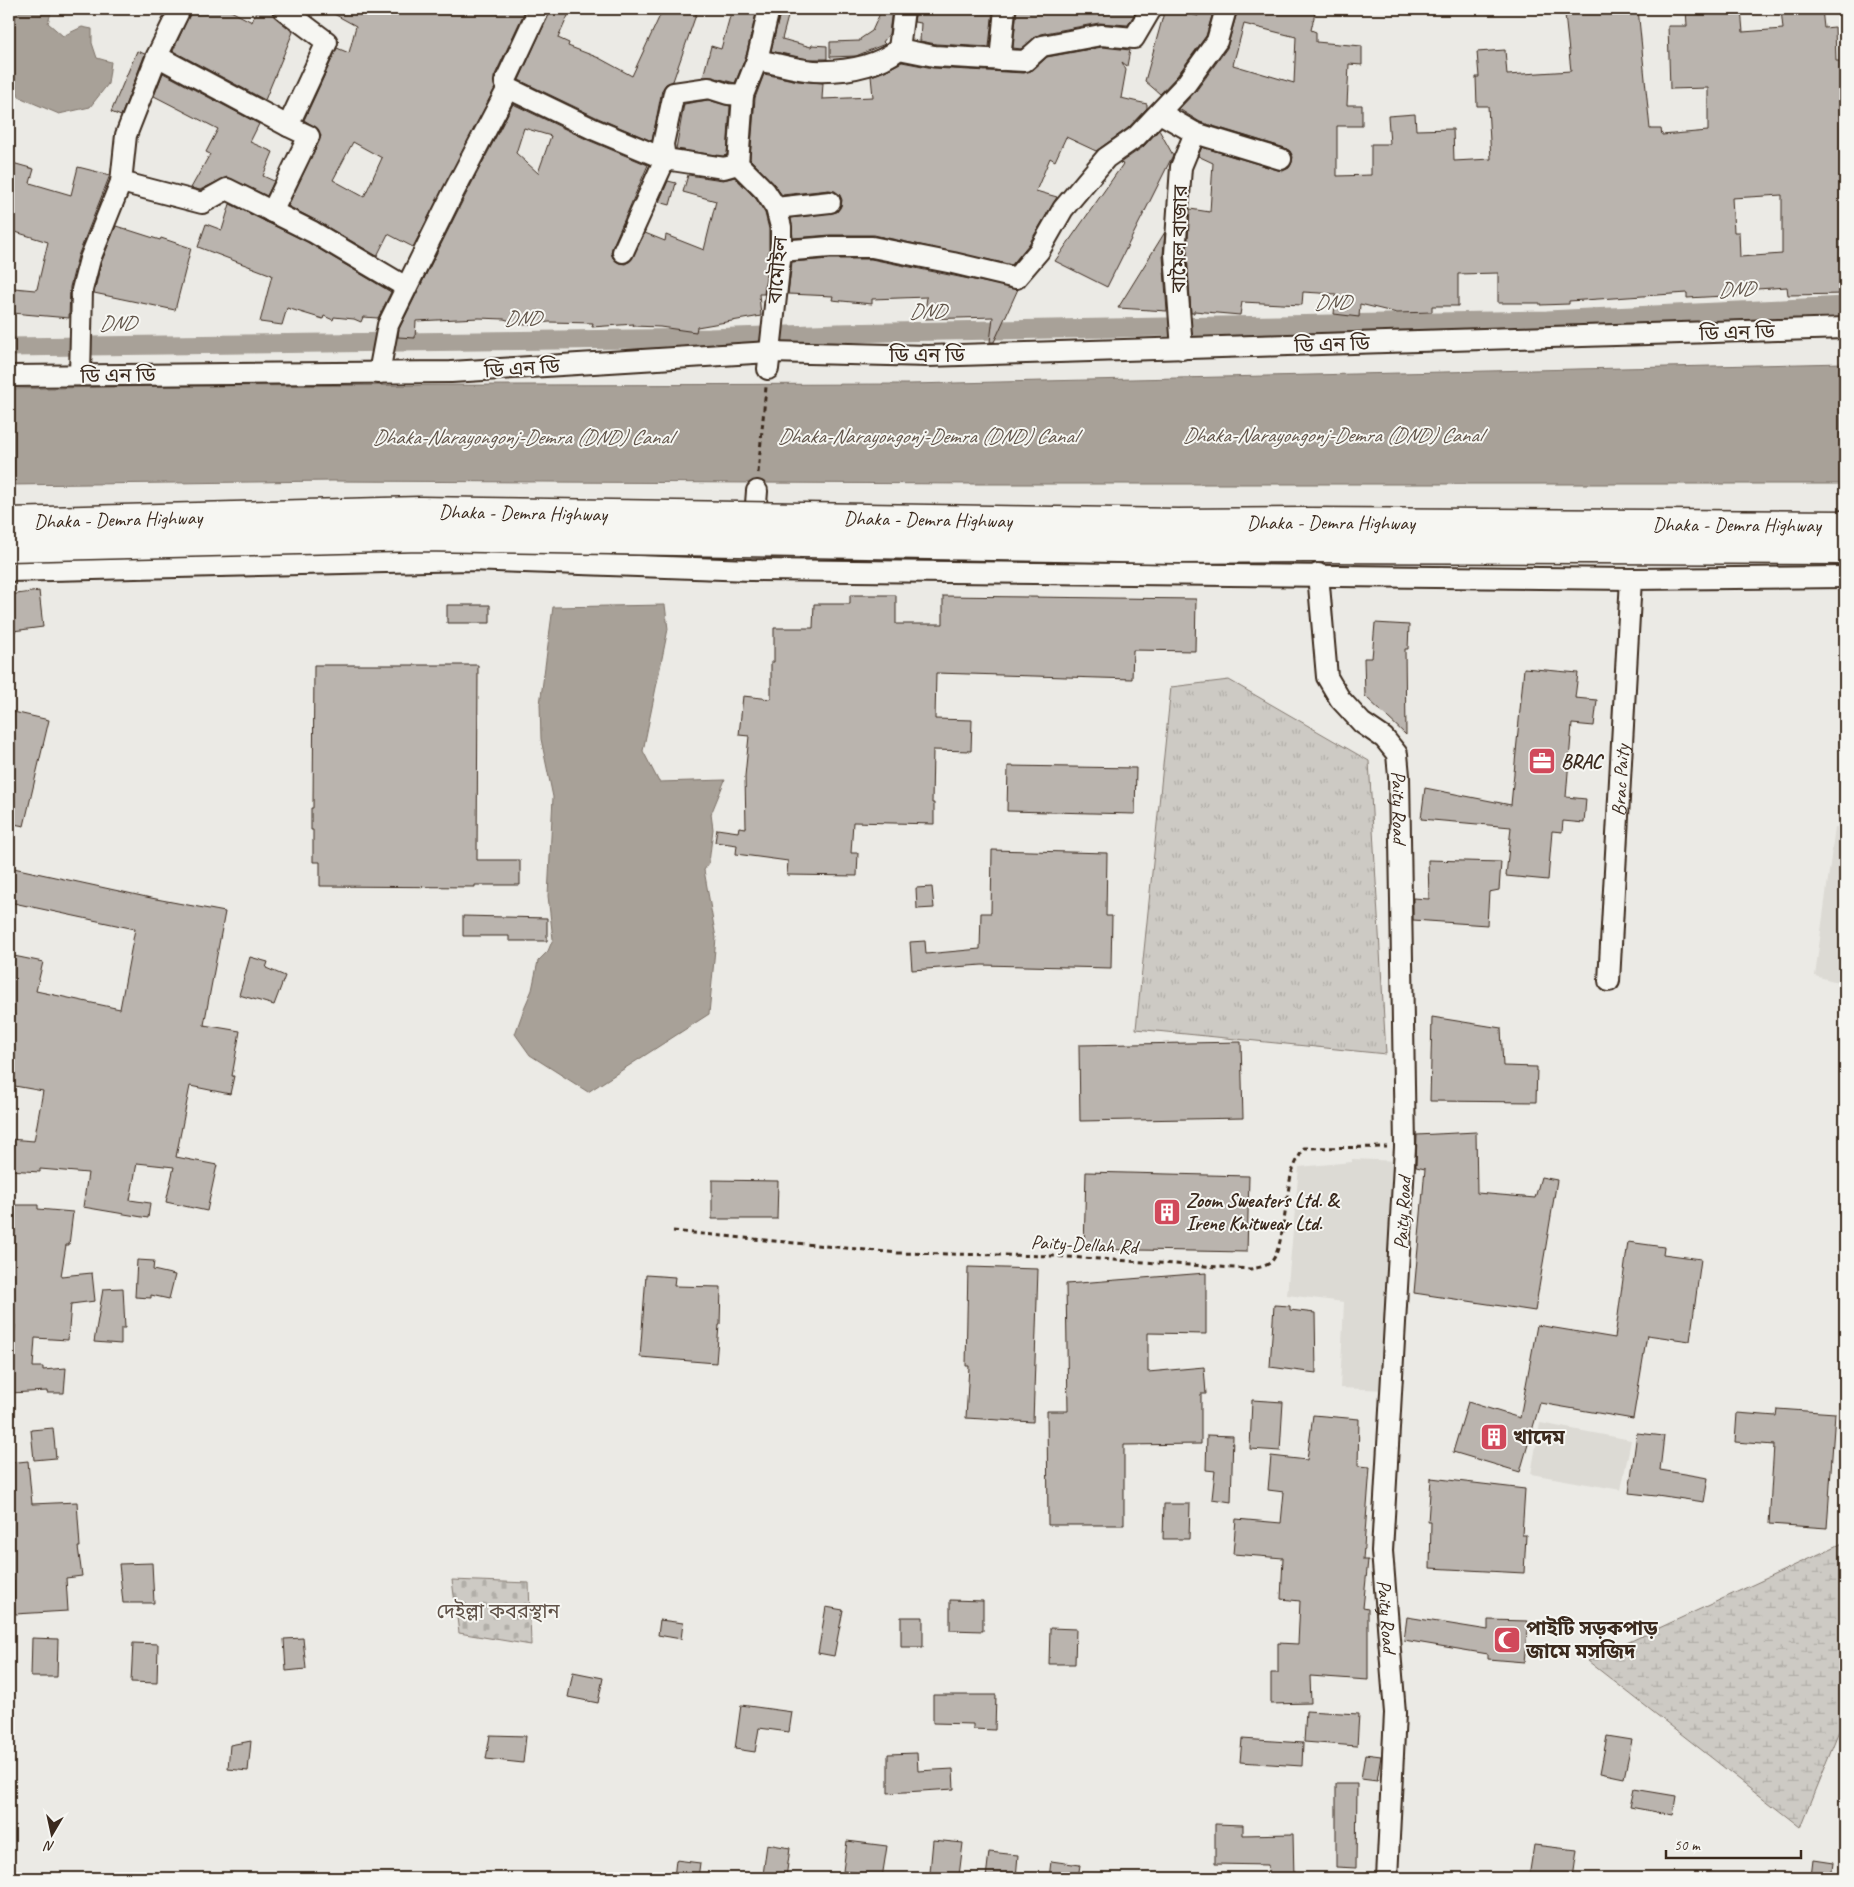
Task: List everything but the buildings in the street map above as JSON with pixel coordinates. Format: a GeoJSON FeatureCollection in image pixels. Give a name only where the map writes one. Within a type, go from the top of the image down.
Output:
{"type":"FeatureCollection","features":[{"type":"Feature","properties":{"kind":"main road","name":"Dhaka - Demra Highway"},"geometry":{"type":"LineString","coordinates":[[9,522],[420,511],[1177,523],[1845,525]]}},
{"type":"Feature","properties":{"kind":"main road","name":"Dhaka - Demra Highway"},"geometry":{"type":"LineString","coordinates":[[9,547],[421,537],[1177,549],[1845,550]]}},
{"type":"Feature","properties":{"kind":"street"},"geometry":{"type":"LineString","coordinates":[[80,376],[82,290],[90,259],[121,182],[126,135],[157,56],[180,9]]}},
{"type":"Feature","properties":{"kind":"street"},"geometry":{"type":"LineString","coordinates":[[283,9],[327,42],[288,126]]}},
{"type":"Feature","properties":{"kind":"street"},"geometry":{"type":"LineString","coordinates":[[539,9],[505,82],[508,88],[593,129],[665,159],[724,168],[738,164],[743,95],[757,60],[769,9]]}},
{"type":"Feature","properties":{"kind":"street"},"geometry":{"type":"LineString","coordinates":[[899,49],[904,9]]}},
{"type":"Feature","properties":{"kind":"street"},"geometry":{"type":"LineString","coordinates":[[1000,60],[1006,9]]}},
{"type":"Feature","properties":{"kind":"street"},"geometry":{"type":"LineString","coordinates":[[757,60],[813,71],[839,69],[876,63],[899,49],[934,56],[1025,61],[1042,46],[1101,35],[1134,38],[1151,9]]}},
{"type":"Feature","properties":{"kind":"street"},"geometry":{"type":"LineString","coordinates":[[781,251],[830,247],[872,247],[953,262],[1016,278],[1039,251],[1062,210],[1106,158],[1136,137],[1186,84],[1217,41],[1226,9]]}},
{"type":"Feature","properties":{"kind":"street"},"geometry":{"type":"LineString","coordinates":[[157,56],[309,136],[272,212]]}},
{"type":"Feature","properties":{"kind":"street"},"geometry":{"type":"LineString","coordinates":[[379,373],[386,329],[452,195],[508,88]]}},
{"type":"Feature","properties":{"kind":"street"},"geometry":{"type":"LineString","coordinates":[[623,252],[665,159],[662,144],[674,93],[709,88],[728,94],[743,95]]}},
{"type":"Feature","properties":{"kind":"street"},"geometry":{"type":"LineString","coordinates":[[1160,113],[1195,133],[1281,159]]}},
{"type":"Feature","properties":{"kind":"street","name":"বামৈল বাজার"},"geometry":{"type":"LineString","coordinates":[[1182,349],[1175,254],[1181,167],[1195,133]]}},
{"type":"Feature","properties":{"kind":"street","name":"বামৌইল"},"geometry":{"type":"LineString","coordinates":[[738,164],[765,191],[776,208],[781,227],[781,251],[769,361]]}},
{"type":"Feature","properties":{"kind":"street"},"geometry":{"type":"LineString","coordinates":[[121,182],[202,203],[227,189],[313,232],[406,287]]}},
{"type":"Feature","properties":{"kind":"street"},"geometry":{"type":"LineString","coordinates":[[776,208],[830,202]]}},
{"type":"Feature","properties":{"kind":"street","name":"ডি এন ডি"},"geometry":{"type":"LineString","coordinates":[[9,376],[451,372],[1845,328]]}},
{"type":"Feature","properties":{"kind":"street"},"geometry":{"type":"LineString","coordinates":[[751,570],[756,491]]}},
{"type":"Feature","properties":{"kind":"street"},"geometry":{"type":"LineString","coordinates":[[9,571],[470,560],[751,570],[1318,574],[1631,579],[1845,578]]}},
{"type":"Feature","properties":{"kind":"street","name":"Paity Road"},"geometry":{"type":"LineString","coordinates":[[1318,574],[1327,677],[1340,699],[1362,723],[1384,738],[1397,754],[1399,786],[1405,1147],[1382,1551],[1395,1714],[1387,1878]]}},
{"type":"Feature","properties":{"kind":"street","name":"Brac Paity"},"geometry":{"type":"LineString","coordinates":[[1609,981],[1631,579]]}},
{"type":"Feature","properties":{"kind":"path"},"geometry":{"type":"LineString","coordinates":[[756,491],[769,361]]}},
{"type":"Feature","properties":{"kind":"path","name":"Paity-Dellah Rd"},"geometry":{"type":"LineString","coordinates":[[674,1231],[897,1252],[1053,1256],[1250,1269],[1264,1267],[1277,1254],[1292,1174],[1304,1148],[1405,1147]]}},
{"type":"Feature","properties":{"kind":"shaded area"},"geometry":{"type":"Polygon","coordinates":[[[1835,827],[1845,828],[1845,984],[1815,976],[1835,827]]]}},
{"type":"Feature","properties":{"kind":"shaded area"},"geometry":{"type":"Polygon","coordinates":[[[1352,1159],[1399,1161],[1387,1390],[1340,1388],[1344,1302],[1287,1295],[1299,1167],[1352,1162],[1352,1159]]]}},
{"type":"Feature","properties":{"kind":"shaded area"},"geometry":{"type":"Polygon","coordinates":[[[1540,1423],[1631,1440],[1621,1490],[1531,1474],[1540,1423]]]}},
{"type":"Feature","properties":{"kind":"green space"},"geometry":{"type":"Polygon","coordinates":[[[1229,680],[1369,761],[1386,1054],[1136,1029],[1171,687],[1229,680]]]}},
{"type":"Feature","properties":{"kind":"green space"},"geometry":{"type":"Polygon","coordinates":[[[1845,1542],[1845,1716],[1800,1827],[1588,1661],[1845,1542]]]}},
{"type":"Feature","properties":{"kind":"green space","name":"দেইল্লা কবরস্থান"},"geometry":{"type":"Polygon","coordinates":[[[452,1580],[529,1583],[531,1645],[459,1633],[452,1580]]]}},
{"type":"Feature","properties":{"kind":"water"},"geometry":{"type":"Polygon","coordinates":[[[22,9],[52,9],[48,23],[63,36],[82,27],[92,29],[92,43],[97,58],[111,62],[108,84],[90,107],[59,114],[19,97],[13,75],[9,40],[15,19],[22,9]]]}},
{"type":"Feature","properties":{"kind":"water","name":"Dhaka-Narayongonj-Demra (DND) Canal"},"geometry":{"type":"Polygon","coordinates":[[[1845,363],[1845,484],[979,484],[332,481],[9,485],[9,389],[161,386],[910,384],[1845,363]]]}},
{"type":"Feature","properties":{"kind":"water"},"geometry":{"type":"Polygon","coordinates":[[[665,605],[668,629],[643,751],[659,782],[725,780],[711,814],[713,829],[709,863],[704,870],[716,938],[709,1014],[588,1092],[530,1055],[515,1034],[532,990],[538,961],[548,951],[553,939],[548,896],[553,797],[541,739],[540,704],[553,607],[665,605]]]}},
{"type":"Feature","properties":{"kind":"waterway","name":"DND"},"geometry":{"type":"LineString","coordinates":[[9,347],[710,338],[838,333],[1547,320],[1845,306]]}},
{"type":"Feature","properties":{"kind":"place","name":"BRAC"},"geometry":{"type":"Point","coordinates":[1542,761]}},
{"type":"Feature","properties":{"kind":"place","name":"Zoom Sweaters Ltd. & Irene Knitwear Ltd."},"geometry":{"type":"Point","coordinates":[1167,1212]}},
{"type":"Feature","properties":{"kind":"place","name":"খাদেম"},"geometry":{"type":"Point","coordinates":[1494,1437]}},
{"type":"Feature","properties":{"kind":"place","name":"পাইটি সড়কপাড় জামে মসজিদ"},"geometry":{"type":"Point","coordinates":[1507,1640]}}]}
